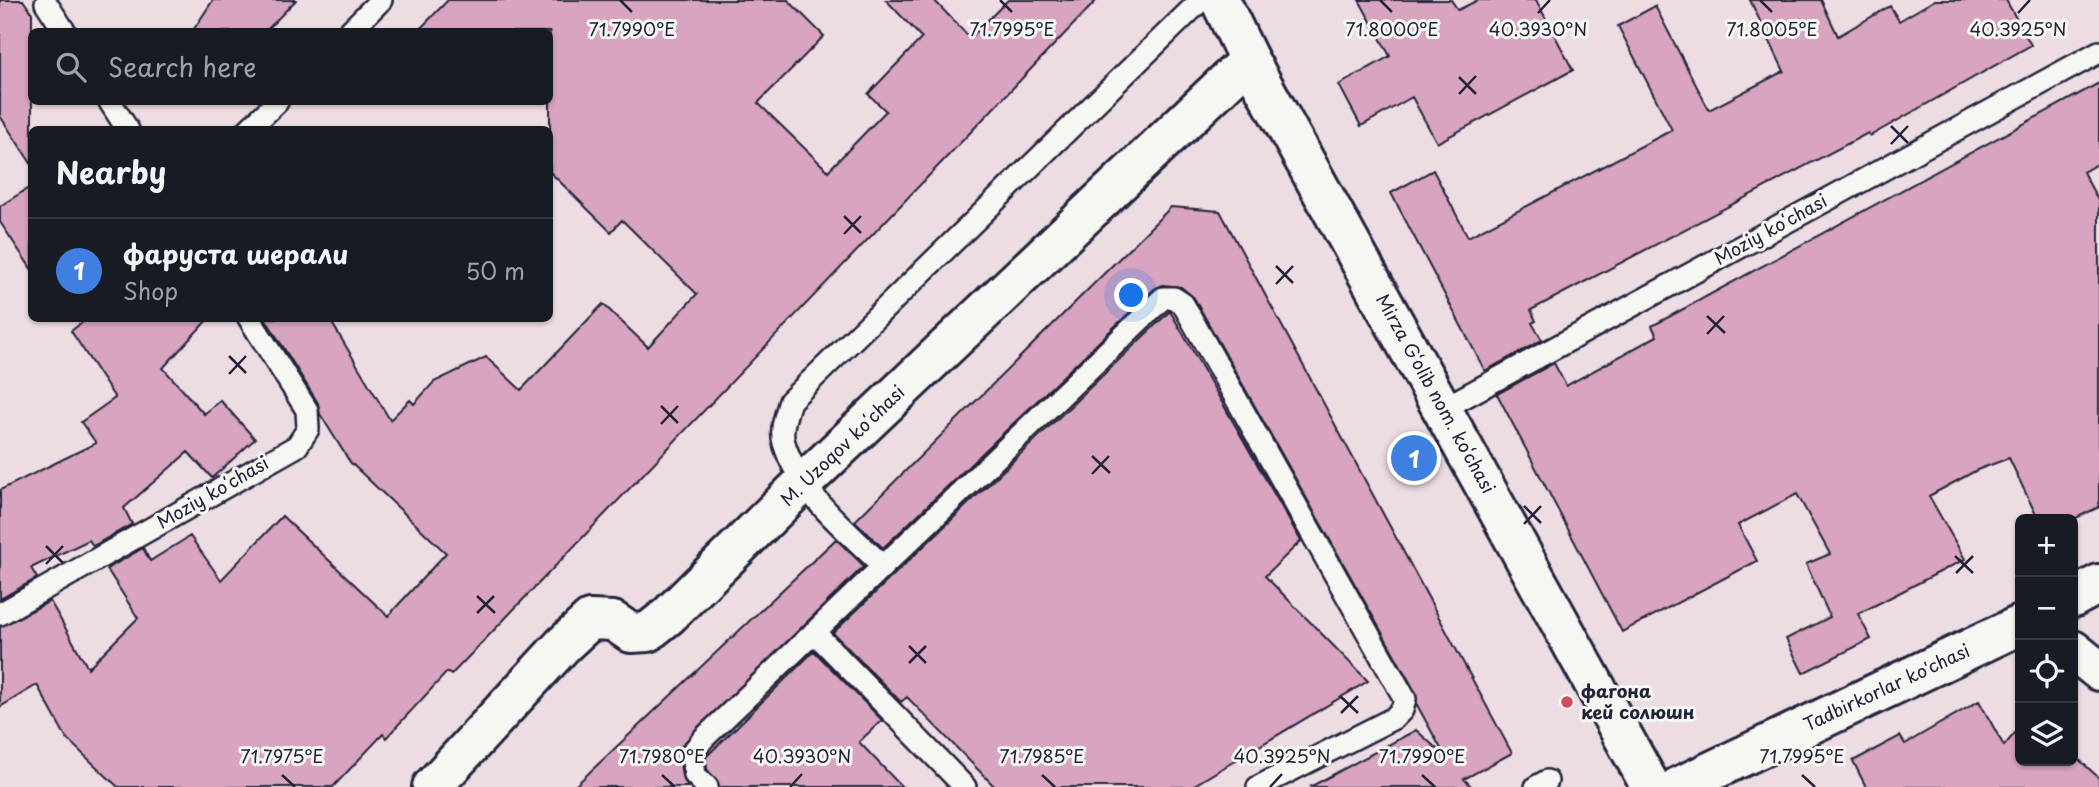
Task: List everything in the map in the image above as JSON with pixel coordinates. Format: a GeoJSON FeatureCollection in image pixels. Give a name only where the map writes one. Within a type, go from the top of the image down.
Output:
{"type":"FeatureCollection","features":[{"type":"Feature","properties":{"kind":"street","name":"Mirza G‘olib nom. ko‘chasi"},"geometry":{"type":"LineString","coordinates":[[1220,0],[1249,60],[1444,408],[1651,787]]}},
{"type":"Feature","properties":{"kind":"street","name":"M. Uzoqov koʻchasi"},"geometry":{"type":"LineString","coordinates":[[432,787],[563,645],[590,621],[614,621],[631,633],[648,632],[1249,60]]}},
{"type":"Feature","properties":{"kind":"street"},"geometry":{"type":"LineString","coordinates":[[2078,595],[2099,584]]}},
{"type":"Feature","properties":{"kind":"street","name":"Tadbirkorlar ko'chasi"},"geometry":{"type":"LineString","coordinates":[[1678,787],[2015,627]]}},
{"type":"Feature","properties":{"kind":"street"},"geometry":{"type":"LineString","coordinates":[[2078,654],[2099,671]]}},
{"type":"Feature","properties":{"kind":"lane"},"geometry":{"type":"LineString","coordinates":[[353,28],[381,0]]}},
{"type":"Feature","properties":{"kind":"lane"},"geometry":{"type":"LineString","coordinates":[[881,565],[803,483],[784,442],[783,422],[790,401],[1201,0]]}},
{"type":"Feature","properties":{"kind":"lane"},"geometry":{"type":"LineString","coordinates":[[46,2],[62,28]]}},
{"type":"Feature","properties":{"kind":"lane","name":"Moziy koʻchasi"},"geometry":{"type":"LineString","coordinates":[[1444,408],[2099,52]]}},
{"type":"Feature","properties":{"kind":"lane"},"geometry":{"type":"LineString","coordinates":[[112,105],[125,126]]}},
{"type":"Feature","properties":{"kind":"lane"},"geometry":{"type":"LineString","coordinates":[[252,126],[274,105]]}},
{"type":"Feature","properties":{"kind":"lane"},"geometry":{"type":"LineString","coordinates":[[707,787],[695,775],[692,753],[881,565],[1163,298],[1174,298],[1184,304],[1405,699],[1402,710],[1394,718],[1258,787]]}},
{"type":"Feature","properties":{"kind":"lane","name":"Moziy koʻchasi"},"geometry":{"type":"LineString","coordinates":[[0,614],[297,446],[308,429],[307,410],[252,322]]}},
{"type":"Feature","properties":{"kind":"lane"},"geometry":{"type":"LineString","coordinates":[[814,632],[965,787]]}},
{"type":"Feature","properties":{"kind":"building"},"geometry":{"type":"Polygon","coordinates":[[[0,0],[23,0],[32,13],[32,28],[28,28],[28,105],[32,105],[32,126],[28,126],[28,159],[0,116],[0,0]]]}},
{"type":"Feature","properties":{"kind":"building"},"geometry":{"type":"Polygon","coordinates":[[[213,0],[296,0],[269,28],[195,28],[213,0]]]}},
{"type":"Feature","properties":{"kind":"building"},"geometry":{"type":"Polygon","coordinates":[[[448,0],[788,0],[824,36],[758,103],[828,171],[886,111],[868,94],[922,38],[886,0],[934,0],[970,38],[1008,0],[1097,0],[451,675],[447,672],[386,738],[383,734],[333,787],[118,787],[67,739],[37,685],[0,707],[0,627],[50,601],[88,668],[138,618],[107,569],[143,548],[150,561],[190,536],[221,580],[282,516],[388,616],[446,553],[350,462],[320,414],[318,403],[267,322],[331,322],[390,420],[410,400],[414,404],[434,382],[486,357],[521,390],[603,304],[648,347],[697,294],[622,220],[611,232],[553,175],[550,105],[553,105],[553,28],[421,28],[448,0]]]}},
{"type":"Feature","properties":{"kind":"building"},"geometry":{"type":"Polygon","coordinates":[[[1359,0],[1451,0],[1458,10],[1478,0],[1536,0],[1573,70],[1437,143],[1412,97],[1361,126],[1339,85],[1390,56],[1359,0]]]}},
{"type":"Feature","properties":{"kind":"building"},"geometry":{"type":"Polygon","coordinates":[[[1750,0],[1821,0],[1838,36],[1890,6],[1899,21],[1935,0],[2006,0],[2031,45],[1870,136],[1868,133],[1531,310],[1536,321],[1532,323],[1542,340],[1485,371],[1391,193],[1433,170],[1468,237],[1672,130],[1618,26],[1655,6],[1709,110],[1784,71],[1750,0]]]}},
{"type":"Feature","properties":{"kind":"building"},"geometry":{"type":"Polygon","coordinates":[[[2099,83],[2099,163],[2083,172],[2099,202],[2099,507],[2078,517],[2078,514],[2036,514],[2009,458],[1977,470],[1929,496],[1965,559],[1858,614],[1871,639],[1803,673],[1786,639],[1830,617],[1806,564],[1830,554],[1797,494],[1738,525],[1757,561],[1622,632],[1497,394],[1554,363],[1566,386],[1657,336],[1652,326],[2099,83]]]}},
{"type":"Feature","properties":{"kind":"building"},"geometry":{"type":"Polygon","coordinates":[[[28,188],[28,264],[0,222],[0,206],[28,188]]]}},
{"type":"Feature","properties":{"kind":"building"},"geometry":{"type":"Polygon","coordinates":[[[1171,207],[1220,211],[1512,753],[1464,779],[1472,787],[1310,787],[1416,730],[1445,756],[1417,705],[1416,693],[1194,298],[1181,287],[1163,285],[1154,289],[883,548],[855,521],[1171,207]]]}},
{"type":"Feature","properties":{"kind":"building"},"geometry":{"type":"Polygon","coordinates":[[[1170,311],[1301,541],[1265,576],[1368,681],[1191,787],[995,787],[907,697],[901,702],[833,633],[1170,311]]]}},
{"type":"Feature","properties":{"kind":"building"},"geometry":{"type":"Polygon","coordinates":[[[83,322],[205,322],[163,368],[204,414],[220,400],[255,439],[212,478],[188,452],[124,508],[132,524],[93,546],[89,540],[31,568],[37,578],[0,599],[0,490],[96,443],[81,422],[115,398],[71,331],[83,322]]]}},
{"type":"Feature","properties":{"kind":"building"},"geometry":{"type":"Polygon","coordinates":[[[836,539],[864,566],[682,745],[679,754],[682,777],[688,787],[574,787],[836,539]]]}},
{"type":"Feature","properties":{"kind":"building"},"geometry":{"type":"Polygon","coordinates":[[[814,651],[882,720],[859,742],[902,787],[720,787],[707,769],[706,757],[814,651]]]}},
{"type":"Feature","properties":{"kind":"building"},"geometry":{"type":"Polygon","coordinates":[[[1979,701],[2004,746],[2015,733],[2015,766],[2078,766],[2078,759],[2099,778],[2099,787],[1866,787],[1853,761],[1900,736],[1905,744],[1979,701]]]}},
{"type":"Feature","properties":{"kind":"place","name":"фаруста шерали"},"geometry":{"type":"Point","coordinates":[1414,458]}},
{"type":"Feature","properties":{"kind":"place","name":"фагона кей солюшн"},"geometry":{"type":"Point","coordinates":[1567,702]}}]}
